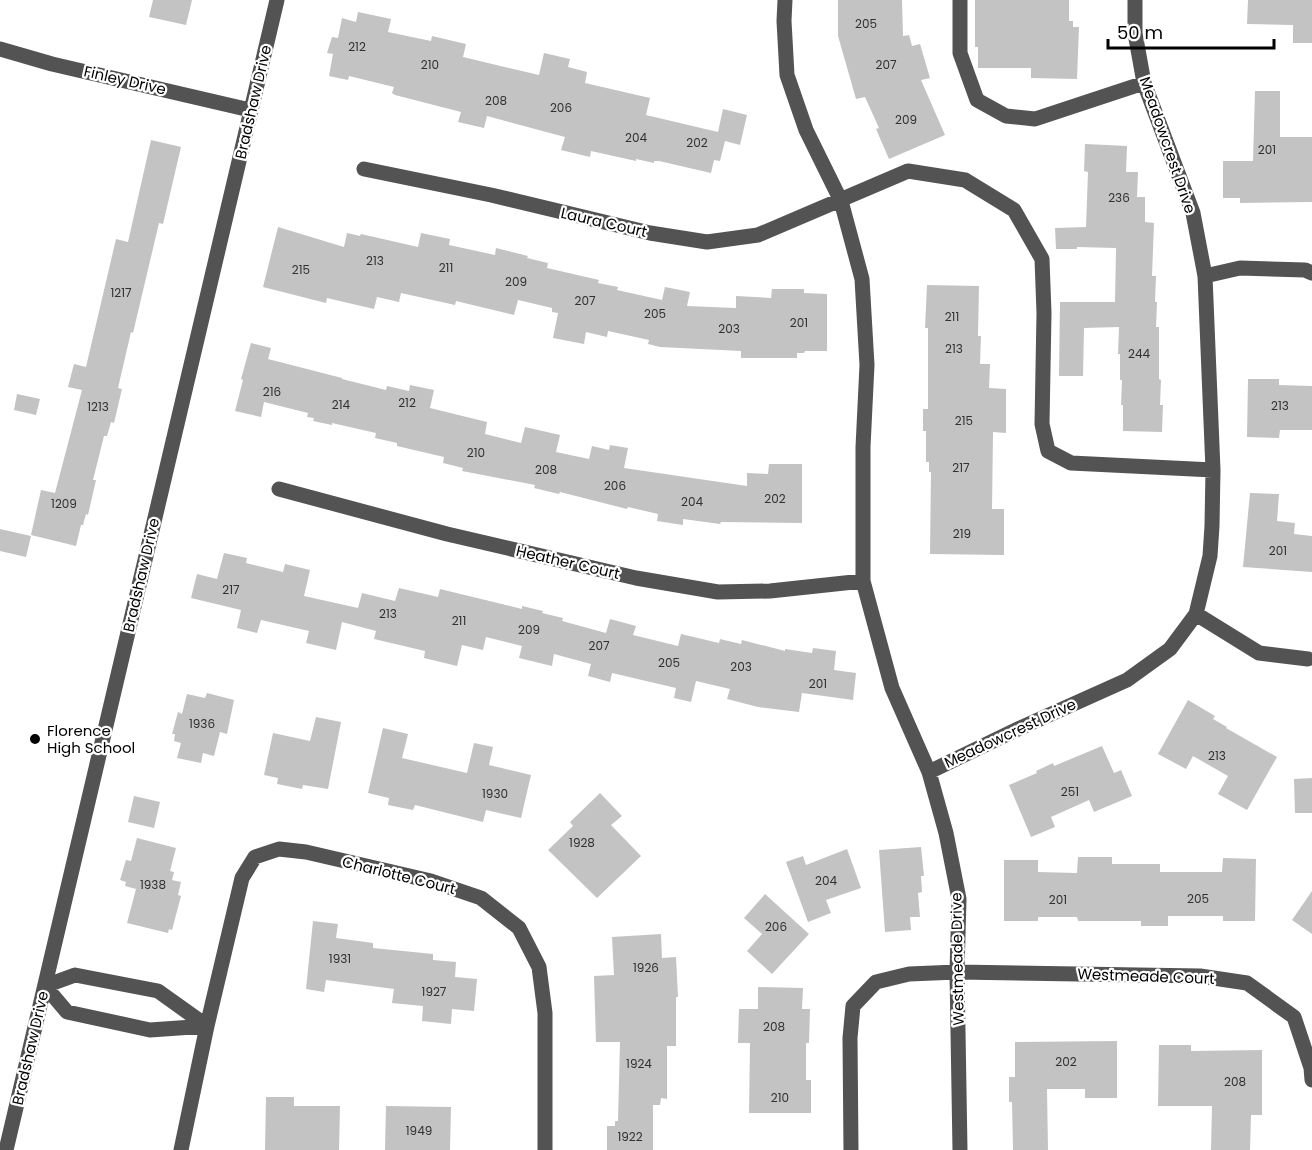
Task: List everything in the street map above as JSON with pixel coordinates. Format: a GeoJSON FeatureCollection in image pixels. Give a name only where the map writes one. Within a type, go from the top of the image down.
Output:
{"type":"FeatureCollection","features":[{"type":"Feature","properties":{"kind":"street","name":"Bradshaw Drive"},"geometry":{"type":"LineString","coordinates":[[6,1150],[277,0]]}},
{"type":"Feature","properties":{"kind":"street","name":"Meadowcrest Drive"},"geometry":{"type":"LineString","coordinates":[[785,0],[787,75],[806,130],[841,201],[862,279],[867,365],[863,447],[863,581],[892,688],[929,772],[1127,680],[1170,649],[1196,614],[1210,556],[1213,470],[1205,276],[1193,213],[1144,83],[1135,33],[1135,0]]}},
{"type":"Feature","properties":{"kind":"street"},"geometry":{"type":"LineString","coordinates":[[960,0],[960,53],[977,100],[1006,116],[1035,119],[1144,83]]}},
{"type":"Feature","properties":{"kind":"street","name":"Finley Drive"},"geometry":{"type":"LineString","coordinates":[[0,49],[52,64],[250,110]]}},
{"type":"Feature","properties":{"kind":"street","name":"Laura Court"},"geometry":{"type":"LineString","coordinates":[[364,169],[491,195],[650,233],[706,243],[758,235],[908,171],[965,180],[1014,210],[1042,259],[1044,313],[1042,424],[1048,451],[1071,463],[1213,470]]}},
{"type":"Feature","properties":{"kind":"street"},"geometry":{"type":"LineString","coordinates":[[1205,276],[1240,268],[1305,270],[1312,273]]}},
{"type":"Feature","properties":{"kind":"street","name":"Heather Court"},"geometry":{"type":"LineString","coordinates":[[279,489],[447,534],[636,578],[718,592],[770,591],[863,581]]}},
{"type":"Feature","properties":{"kind":"street"},"geometry":{"type":"LineString","coordinates":[[1196,614],[1259,653],[1308,659]]}},
{"type":"Feature","properties":{"kind":"street","name":"Westmeade Drive"},"geometry":{"type":"LineString","coordinates":[[929,772],[946,833],[959,899],[957,972],[960,1150]]}},
{"type":"Feature","properties":{"kind":"street","name":"Charlotte Court"},"geometry":{"type":"LineString","coordinates":[[181,1150],[242,878],[255,857],[279,849],[306,852],[431,881],[481,898],[519,928],[538,967],[545,1012],[545,1150]]}},
{"type":"Feature","properties":{"kind":"street","name":"Westmeade Court"},"geometry":{"type":"LineString","coordinates":[[851,1150],[850,1038],[853,1006],[876,982],[909,974],[957,972],[1200,976],[1247,982],[1294,1017],[1311,1068],[1312,1080]]}},
{"type":"Feature","properties":{"kind":"street"},"geometry":{"type":"LineString","coordinates":[[75,975],[158,991],[207,1026],[150,1030],[67,1012],[45,986],[75,975]]}},
{"type":"Feature","properties":{"kind":"building"},"geometry":{"type":"Polygon","coordinates":[[[153,0],[192,0],[186,25],[149,17],[153,0]]]}},
{"type":"Feature","properties":{"kind":"building"},"geometry":{"type":"Polygon","coordinates":[[[838,0],[902,0],[903,36],[909,35],[912,46],[920,44],[930,78],[921,80],[945,135],[889,159],[876,129],[879,128],[865,97],[856,99],[838,36],[838,0]]]}},
{"type":"Feature","properties":{"kind":"building"},"geometry":{"type":"Polygon","coordinates":[[[975,0],[1069,0],[1069,21],[1073,21],[1073,27],[1079,27],[1077,79],[1031,78],[1031,68],[978,68],[978,47],[975,47],[975,0]]]}},
{"type":"Feature","properties":{"kind":"building"},"geometry":{"type":"Polygon","coordinates":[[[1248,0],[1312,0],[1312,43],[1293,43],[1293,25],[1247,24],[1248,0]]]}},
{"type":"Feature","properties":{"kind":"building"},"geometry":{"type":"Polygon","coordinates":[[[358,12],[391,19],[388,32],[431,41],[432,36],[466,44],[463,57],[539,75],[544,53],[570,59],[568,67],[587,72],[585,83],[650,98],[646,115],[718,132],[723,109],[747,115],[740,145],[725,141],[720,161],[714,160],[711,173],[659,161],[654,161],[654,163],[636,159],[636,161],[591,151],[590,157],[561,150],[565,137],[487,116],[484,128],[458,122],[461,112],[395,95],[392,93],[394,87],[349,76],[348,80],[329,76],[333,54],[327,53],[332,37],[338,38],[342,18],[356,22],[358,12]]]}},
{"type":"Feature","properties":{"kind":"building"},"geometry":{"type":"Polygon","coordinates":[[[1255,91],[1280,91],[1280,137],[1312,137],[1312,202],[1240,203],[1240,198],[1223,198],[1223,161],[1253,161],[1255,91]]]}},
{"type":"Feature","properties":{"kind":"building"},"geometry":{"type":"Polygon","coordinates":[[[151,140],[181,147],[163,224],[159,223],[133,333],[131,332],[118,388],[122,389],[114,423],[111,422],[107,436],[104,436],[93,480],[96,480],[88,515],[86,514],[83,525],[81,525],[76,546],[31,535],[41,490],[55,493],[82,390],[68,387],[74,364],[86,367],[116,239],[128,242],[151,140]]]}},
{"type":"Feature","properties":{"kind":"building"},"geometry":{"type":"Polygon","coordinates":[[[1085,144],[1127,146],[1126,172],[1138,172],[1137,197],[1145,197],[1145,222],[1154,223],[1152,276],[1156,276],[1155,302],[1157,302],[1156,327],[1159,327],[1160,405],[1163,405],[1162,432],[1123,431],[1122,380],[1120,380],[1120,354],[1118,354],[1119,327],[1084,328],[1083,376],[1059,376],[1060,302],[1115,302],[1116,248],[1056,249],[1055,228],[1086,227],[1088,172],[1084,171],[1085,144]]]}},
{"type":"Feature","properties":{"kind":"building"},"geometry":{"type":"Polygon","coordinates":[[[278,227],[344,247],[347,233],[418,247],[421,233],[450,239],[449,245],[495,255],[496,248],[528,256],[527,258],[548,263],[547,268],[599,280],[598,283],[618,287],[617,290],[662,300],[665,287],[690,292],[687,306],[736,308],[736,296],[771,298],[772,289],[804,289],[804,293],[827,294],[827,351],[805,351],[797,353],[797,358],[741,358],[741,351],[660,347],[648,344],[649,340],[608,331],[607,337],[586,332],[584,344],[553,338],[558,313],[552,312],[552,308],[518,300],[514,315],[456,301],[455,305],[401,293],[399,302],[377,297],[374,309],[327,298],[326,303],[263,287],[278,227]]]}},
{"type":"Feature","properties":{"kind":"building"},"geometry":{"type":"Polygon","coordinates":[[[927,285],[979,286],[980,364],[990,364],[989,388],[1006,389],[1006,433],[993,432],[992,509],[1004,509],[1004,555],[930,554],[931,472],[929,472],[929,462],[926,462],[926,431],[923,431],[923,409],[928,409],[928,328],[925,328],[927,285]]]}},
{"type":"Feature","properties":{"kind":"building"},"geometry":{"type":"Polygon","coordinates":[[[251,343],[271,348],[268,359],[342,379],[386,390],[387,386],[409,391],[410,385],[434,390],[430,408],[487,422],[485,434],[521,443],[525,427],[560,435],[556,452],[589,459],[592,446],[609,450],[610,445],[628,448],[624,468],[747,486],[747,473],[768,474],[769,464],[802,464],[802,523],[721,522],[720,524],[683,519],[683,525],[657,521],[658,514],[628,507],[627,509],[560,492],[559,494],[534,488],[535,485],[462,471],[463,468],[443,463],[444,457],[397,446],[397,443],[375,438],[376,433],[313,421],[314,418],[307,417],[308,413],[264,402],[261,417],[235,411],[251,343]]]}},
{"type":"Feature","properties":{"kind":"building"},"geometry":{"type":"Polygon","coordinates":[[[1248,379],[1279,379],[1279,385],[1312,386],[1312,430],[1280,430],[1279,438],[1247,437],[1248,379]]]}},
{"type":"Feature","properties":{"kind":"building"},"geometry":{"type":"Polygon","coordinates":[[[17,394],[40,399],[36,415],[14,410],[17,394]]]}},
{"type":"Feature","properties":{"kind":"building"},"geometry":{"type":"Polygon","coordinates":[[[1250,493],[1279,494],[1277,521],[1295,523],[1294,534],[1312,536],[1312,572],[1243,567],[1250,493]]]}},
{"type":"Feature","properties":{"kind":"building"},"geometry":{"type":"Polygon","coordinates":[[[0,529],[31,536],[26,557],[0,551],[0,529]]]}},
{"type":"Feature","properties":{"kind":"building"},"geometry":{"type":"Polygon","coordinates":[[[224,553],[247,558],[246,563],[283,572],[285,564],[310,570],[304,596],[358,608],[362,593],[395,601],[399,588],[438,597],[440,589],[522,609],[522,606],[543,611],[542,613],[563,618],[562,621],[606,633],[610,619],[636,626],[633,635],[678,646],[681,634],[719,643],[720,639],[741,644],[742,640],[785,651],[785,649],[812,653],[813,648],[836,651],[834,670],[856,673],[853,700],[802,693],[799,712],[758,707],[727,699],[730,689],[696,681],[691,702],[674,698],[676,688],[612,673],[610,682],[588,676],[591,664],[554,654],[552,666],[519,658],[522,646],[486,637],[483,650],[462,645],[457,666],[424,658],[425,651],[374,639],[376,631],[342,622],[336,650],[306,643],[309,631],[261,620],[257,633],[237,628],[241,610],[191,598],[197,574],[217,579],[224,553]]]}},
{"type":"Feature","properties":{"kind":"building"},"geometry":{"type":"Polygon","coordinates":[[[207,693],[234,700],[227,734],[220,732],[214,756],[203,753],[201,763],[177,758],[181,743],[174,741],[175,734],[172,734],[178,712],[182,714],[187,694],[205,698],[207,693]]]}},
{"type":"Feature","properties":{"kind":"building"},"geometry":{"type":"Polygon","coordinates":[[[1188,700],[1215,716],[1213,719],[1226,728],[1277,757],[1247,810],[1218,794],[1228,776],[1193,756],[1186,769],[1158,754],[1188,700]]]}},
{"type":"Feature","properties":{"kind":"building"},"geometry":{"type":"Polygon","coordinates":[[[316,717],[341,722],[328,789],[303,785],[302,789],[277,784],[278,778],[264,775],[273,733],[310,741],[316,717]]]}},
{"type":"Feature","properties":{"kind":"building"},"geometry":{"type":"Polygon","coordinates":[[[383,728],[408,734],[402,758],[467,773],[474,743],[493,747],[489,765],[531,775],[521,818],[486,810],[483,822],[415,805],[413,810],[388,805],[389,798],[368,793],[383,728]]]}},
{"type":"Feature","properties":{"kind":"building"},"geometry":{"type":"Polygon","coordinates":[[[1102,746],[1114,773],[1121,770],[1132,796],[1094,812],[1089,800],[1051,817],[1055,827],[1031,837],[1009,785],[1053,763],[1054,766],[1102,746]]]}},
{"type":"Feature","properties":{"kind":"building"},"geometry":{"type":"Polygon","coordinates":[[[1312,778],[1312,813],[1295,813],[1294,779],[1312,778]]]}},
{"type":"Feature","properties":{"kind":"building"},"geometry":{"type":"Polygon","coordinates":[[[600,793],[622,816],[611,825],[641,856],[597,898],[548,850],[573,826],[570,822],[600,793]]]}},
{"type":"Feature","properties":{"kind":"building"},"geometry":{"type":"Polygon","coordinates":[[[134,796],[160,802],[154,828],[128,822],[134,796]]]}},
{"type":"Feature","properties":{"kind":"building"},"geometry":{"type":"Polygon","coordinates":[[[137,838],[176,848],[170,871],[174,872],[172,880],[181,882],[178,895],[181,896],[172,930],[169,929],[168,933],[127,923],[136,889],[125,886],[126,882],[120,880],[126,860],[131,861],[137,838]]]}},
{"type":"Feature","properties":{"kind":"building"},"geometry":{"type":"Polygon","coordinates":[[[921,847],[924,876],[921,876],[922,892],[918,893],[920,917],[910,917],[911,930],[885,932],[879,850],[921,847]]]}},
{"type":"Feature","properties":{"kind":"building"},"geometry":{"type":"Polygon","coordinates":[[[847,849],[861,888],[826,900],[831,913],[808,922],[786,862],[803,856],[806,865],[847,849]]]}},
{"type":"Feature","properties":{"kind":"building"},"geometry":{"type":"Polygon","coordinates":[[[1078,857],[1112,857],[1112,864],[1160,864],[1160,872],[1222,872],[1223,858],[1256,859],[1255,921],[1223,921],[1223,916],[1168,916],[1168,926],[1141,926],[1141,921],[1078,921],[1077,917],[1038,917],[1038,921],[1004,921],[1004,860],[1038,860],[1038,872],[1077,873],[1078,857]]]}},
{"type":"Feature","properties":{"kind":"building"},"geometry":{"type":"Polygon","coordinates":[[[1312,891],[1312,934],[1292,920],[1312,891]]]}},
{"type":"Feature","properties":{"kind":"building"},"geometry":{"type":"Polygon","coordinates":[[[765,894],[809,934],[772,974],[747,951],[762,934],[744,918],[765,894]]]}},
{"type":"Feature","properties":{"kind":"building"},"geometry":{"type":"Polygon","coordinates":[[[313,921],[338,924],[336,938],[373,943],[373,948],[433,954],[433,960],[456,962],[455,977],[477,979],[474,1011],[452,1009],[451,1024],[422,1021],[423,1006],[392,1003],[394,989],[326,980],[324,992],[306,989],[313,921]]]}},
{"type":"Feature","properties":{"kind":"building"},"geometry":{"type":"Polygon","coordinates":[[[661,934],[662,958],[676,957],[678,997],[676,997],[676,1046],[667,1046],[667,1099],[661,1098],[660,1105],[653,1105],[653,1150],[607,1150],[607,1126],[615,1126],[615,1121],[618,1121],[620,1042],[596,1042],[594,976],[614,975],[612,937],[661,934]]]}},
{"type":"Feature","properties":{"kind":"building"},"geometry":{"type":"Polygon","coordinates":[[[758,987],[803,988],[802,1009],[810,1009],[809,1043],[806,1043],[806,1080],[811,1080],[811,1113],[749,1113],[750,1043],[738,1043],[739,1009],[758,1009],[758,987]]]}},
{"type":"Feature","properties":{"kind":"building"},"geometry":{"type":"Polygon","coordinates":[[[1117,1041],[1117,1098],[1085,1098],[1085,1089],[1047,1089],[1048,1150],[1013,1150],[1009,1077],[1015,1077],[1015,1042],[1117,1041]]]}},
{"type":"Feature","properties":{"kind":"building"},"geometry":{"type":"Polygon","coordinates":[[[1159,1045],[1191,1045],[1191,1051],[1262,1050],[1262,1115],[1251,1115],[1250,1150],[1211,1150],[1212,1106],[1158,1106],[1159,1045]]]}},
{"type":"Feature","properties":{"kind":"building"},"geometry":{"type":"Polygon","coordinates":[[[266,1097],[294,1097],[294,1106],[340,1106],[339,1150],[265,1150],[266,1097]]]}},
{"type":"Feature","properties":{"kind":"building"},"geometry":{"type":"Polygon","coordinates":[[[386,1106],[451,1107],[450,1150],[385,1150],[386,1106]]]}},
{"type":"Feature","properties":{"kind":"place","name":"Florence High School"},"geometry":{"type":"Point","coordinates":[35,739]}}]}
